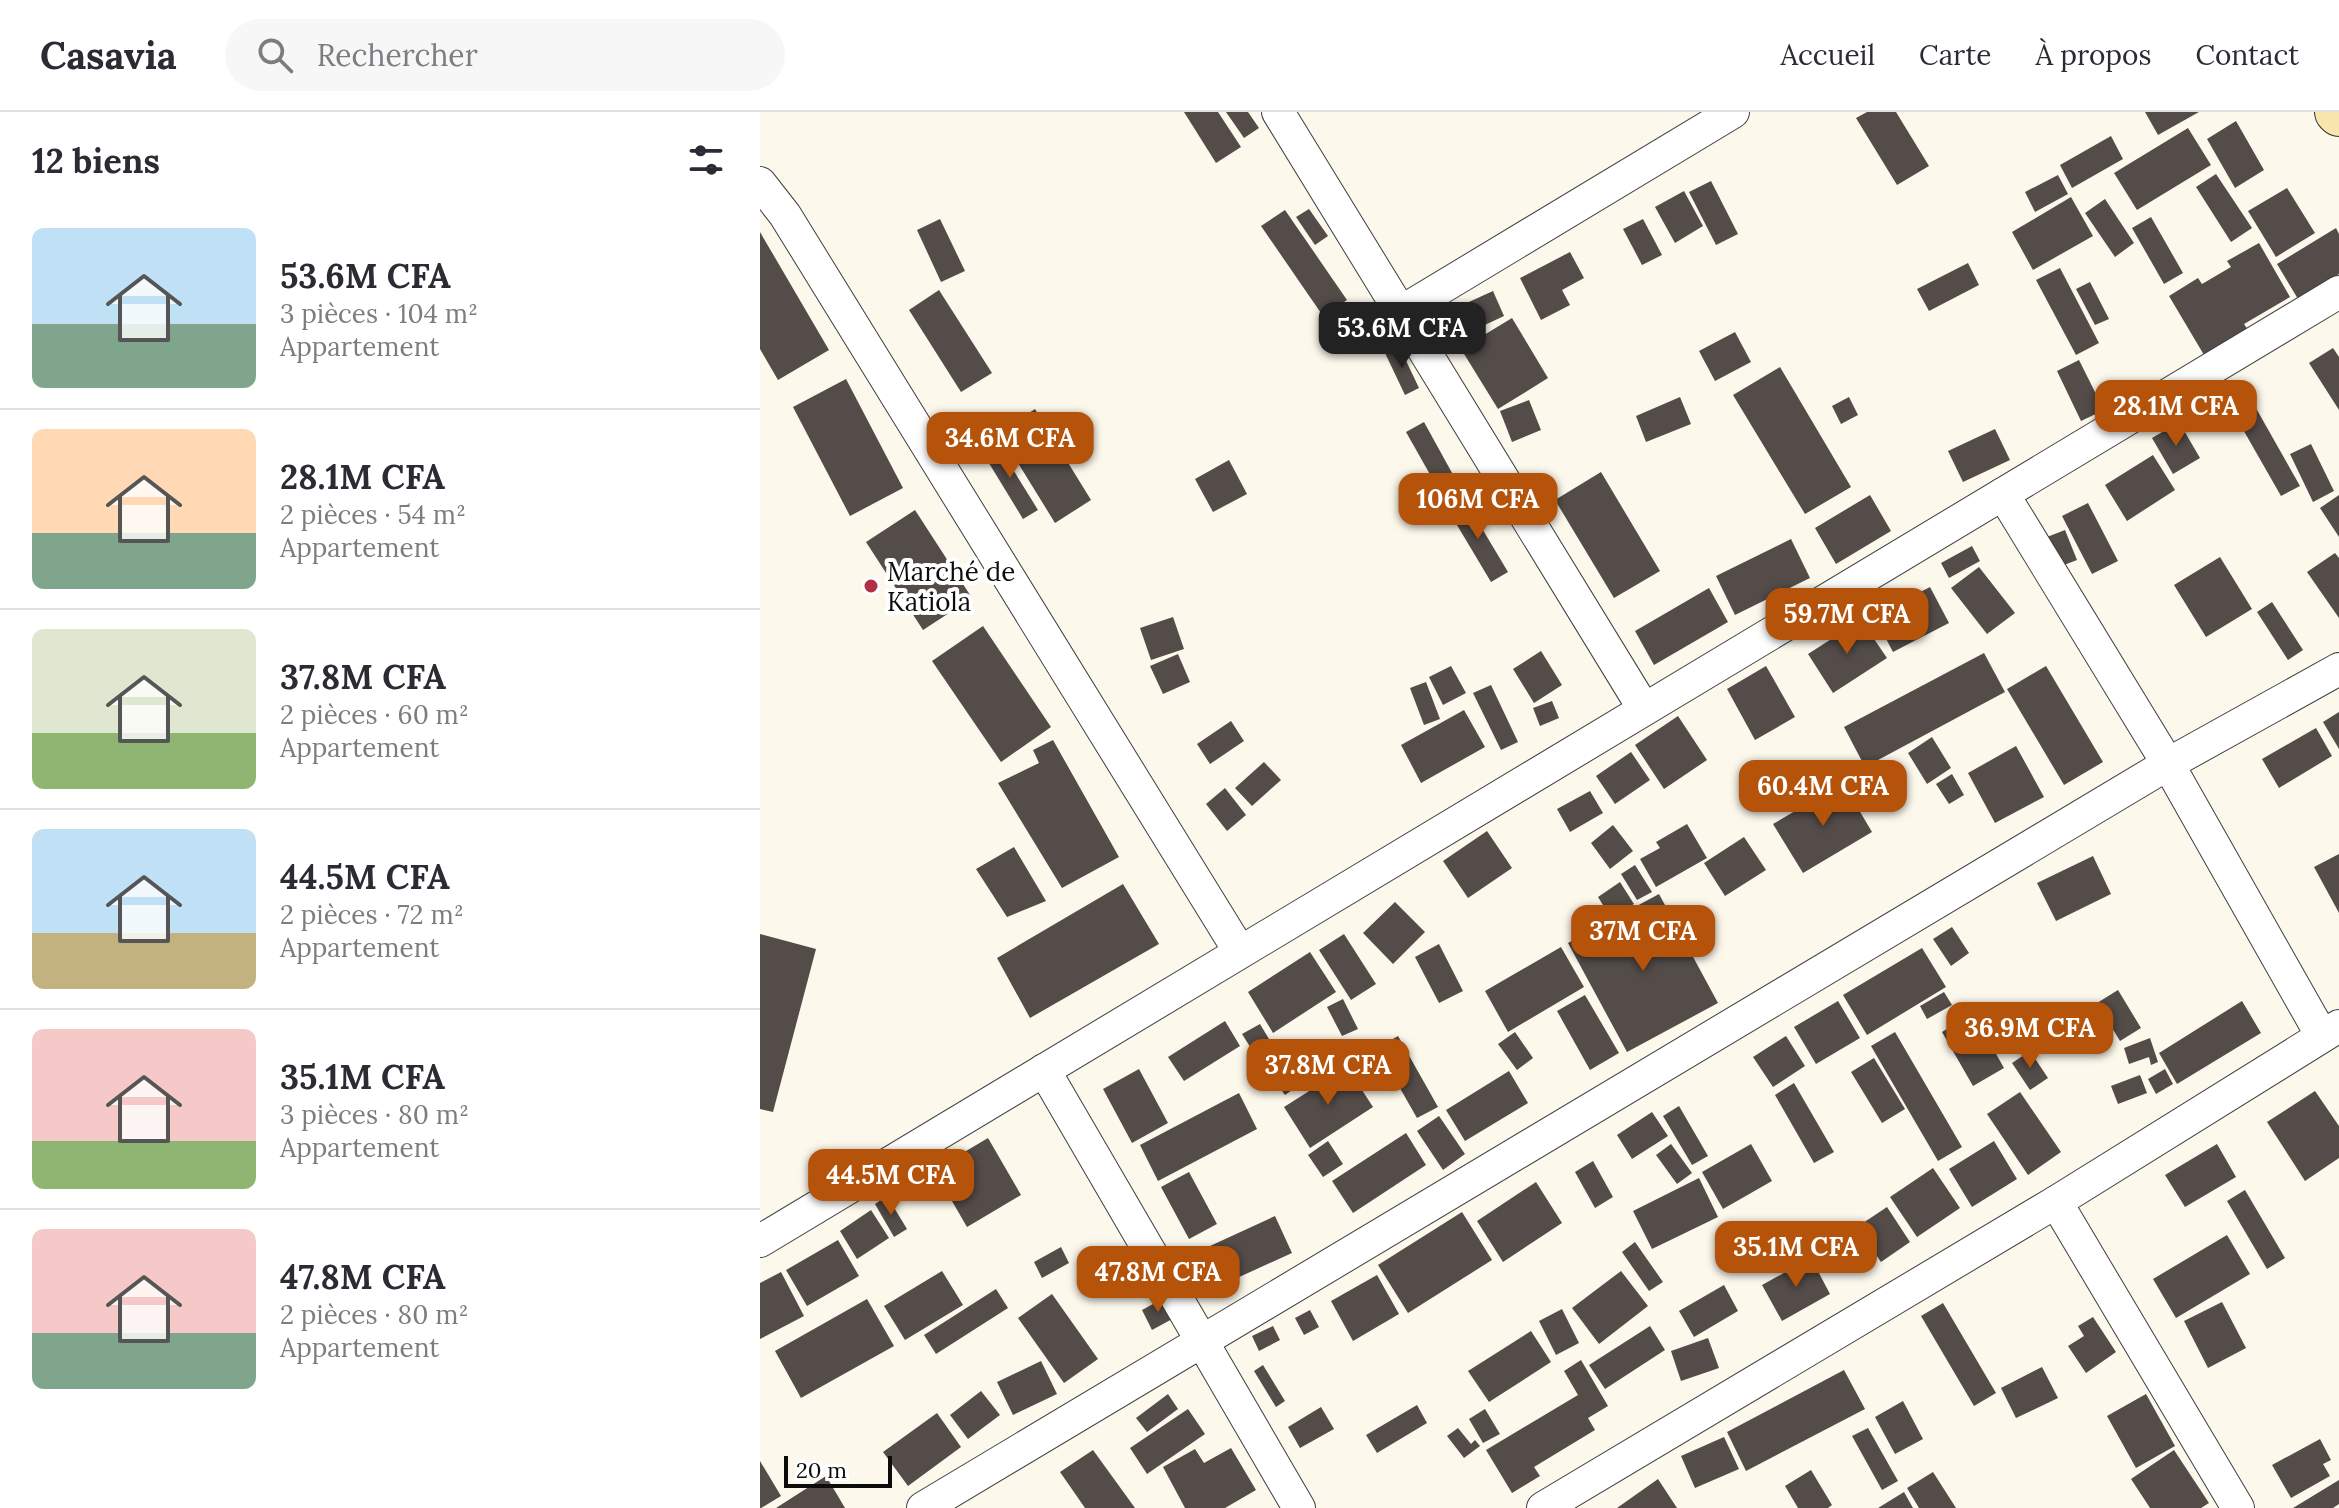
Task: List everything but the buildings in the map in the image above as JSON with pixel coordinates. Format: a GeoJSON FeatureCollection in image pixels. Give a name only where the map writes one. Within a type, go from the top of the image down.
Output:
{"type":"FeatureCollection","features":[{"type":"Feature","properties":{"kind":"street"},"geometry":{"type":"LineString","coordinates":[[1278,112],[1644,709]]}},
{"type":"Feature","properties":{"kind":"street"},"geometry":{"type":"LineString","coordinates":[[1401,312],[1733,112]]}},
{"type":"Feature","properties":{"kind":"street"},"geometry":{"type":"LineString","coordinates":[[760,183],[793,228],[1240,952]]}},
{"type":"Feature","properties":{"kind":"street"},"geometry":{"type":"LineString","coordinates":[[760,1241],[2339,292]]}},
{"type":"Feature","properties":{"kind":"street"},"geometry":{"type":"LineString","coordinates":[[1561,1503],[2056,1202],[2330,1031],[2003,494]]}},
{"type":"Feature","properties":{"kind":"street"},"geometry":{"type":"LineString","coordinates":[[923,1508],[1199,1340],[2168,764],[2339,669]]}},
{"type":"Feature","properties":{"kind":"street"},"geometry":{"type":"LineString","coordinates":[[1044,1070],[1299,1508]]}},
{"type":"Feature","properties":{"kind":"street"},"geometry":{"type":"LineString","coordinates":[[2056,1202],[2238,1508]]}},
{"type":"Feature","properties":{"kind":"place","name":"Marché de Katiola"},"geometry":{"type":"Point","coordinates":[871,586]}}]}
